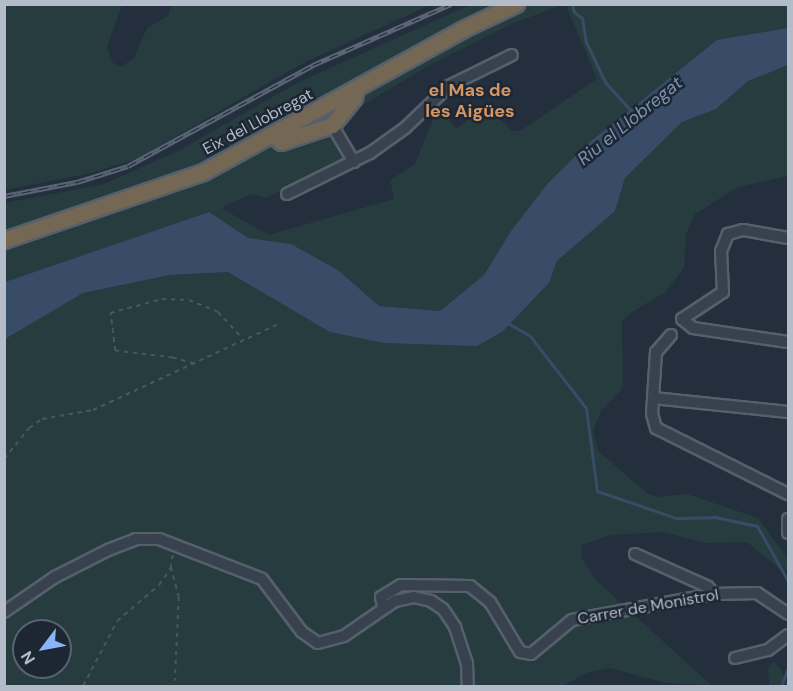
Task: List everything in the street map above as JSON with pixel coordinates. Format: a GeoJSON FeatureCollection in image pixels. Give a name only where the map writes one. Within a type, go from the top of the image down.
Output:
{"type":"FeatureCollection","features":[{"type":"Feature","properties":{"kind":"highway","name":"Eix del Llobregat"},"geometry":{"type":"LineString","coordinates":[[4,232],[209,161],[496,4]]}},
{"type":"Feature","properties":{"kind":"highway","name":"Eix del Llobregat"},"geometry":{"type":"LineString","coordinates":[[4,240],[178,182],[274,136],[463,29],[516,4]]}},
{"type":"Feature","properties":{"kind":"highway"},"geometry":{"type":"LineString","coordinates":[[274,136],[281,142],[332,125],[354,98],[356,89]]}},
{"type":"Feature","properties":{"kind":"street"},"geometry":{"type":"LineString","coordinates":[[287,194],[354,162],[390,140],[449,86],[512,55]]}},
{"type":"Feature","properties":{"kind":"street"},"geometry":{"type":"LineString","coordinates":[[332,125],[354,162]]}},
{"type":"Feature","properties":{"kind":"street"},"geometry":{"type":"LineString","coordinates":[[789,238],[743,230],[725,237],[721,250],[723,292],[684,316],[686,325],[693,328],[789,342]]}},
{"type":"Feature","properties":{"kind":"street"},"geometry":{"type":"LineString","coordinates":[[671,335],[657,349],[653,422],[660,432],[789,494]]}},
{"type":"Feature","properties":{"kind":"street"},"geometry":{"type":"LineString","coordinates":[[653,398],[789,412]]}},
{"type":"Feature","properties":{"kind":"street"},"geometry":{"type":"LineString","coordinates":[[789,519],[789,533]]}},
{"type":"Feature","properties":{"kind":"street"},"geometry":{"type":"LineString","coordinates":[[4,612],[54,577],[129,540],[150,537],[176,543],[262,579],[302,632],[314,642],[338,640],[382,606],[414,597],[431,601],[443,609],[462,646],[468,687]]}},
{"type":"Feature","properties":{"kind":"street"},"geometry":{"type":"LineString","coordinates":[[634,555],[708,587],[714,594]]}},
{"type":"Feature","properties":{"kind":"street","name":"Carrer de Monistrol"},"geometry":{"type":"LineString","coordinates":[[382,606],[381,597],[401,585],[470,586],[490,602],[518,649],[531,654],[572,620],[714,594],[757,593],[789,614]]}},
{"type":"Feature","properties":{"kind":"street"},"geometry":{"type":"LineString","coordinates":[[735,658],[768,650],[789,635]]}},
{"type":"Feature","properties":{"kind":"path"},"geometry":{"type":"LineString","coordinates":[[194,364],[173,358],[117,352],[111,341],[110,313],[162,299],[189,300],[218,312],[243,339]]}},
{"type":"Feature","properties":{"kind":"path"},"geometry":{"type":"LineString","coordinates":[[4,459],[29,428],[42,419],[93,410],[278,324]]}},
{"type":"Feature","properties":{"kind":"path"},"geometry":{"type":"LineString","coordinates":[[83,687],[94,661],[117,621],[159,585],[171,567],[176,543]]}},
{"type":"Feature","properties":{"kind":"path"},"geometry":{"type":"LineString","coordinates":[[171,567],[179,597],[175,681]]}},
{"type":"Feature","properties":{"kind":"green space"},"geometry":{"type":"Polygon","coordinates":[[[5,4],[122,5],[107,47],[113,63],[121,67],[134,58],[147,28],[168,16],[171,5],[430,5],[301,64],[137,159],[91,173],[5,190],[5,4]]]}},
{"type":"Feature","properties":{"kind":"green space"},"geometry":{"type":"Polygon","coordinates":[[[470,5],[562,5],[511,24],[430,65],[349,113],[341,126],[344,138],[353,149],[362,152],[266,198],[251,194],[221,208],[269,235],[394,199],[390,180],[415,164],[439,105],[456,129],[487,106],[512,131],[520,131],[597,79],[566,5],[788,5],[788,28],[717,41],[591,141],[548,183],[511,231],[484,275],[440,311],[379,306],[338,270],[291,244],[248,238],[209,212],[5,282],[5,203],[104,184],[176,152],[299,82],[470,5]]]}},
{"type":"Feature","properties":{"kind":"green space"},"geometry":{"type":"Polygon","coordinates":[[[788,65],[788,176],[738,187],[695,214],[686,234],[684,268],[665,292],[629,314],[622,322],[623,388],[601,411],[593,430],[598,451],[647,493],[657,497],[687,494],[758,518],[788,559],[788,571],[778,568],[747,542],[706,543],[663,532],[610,535],[582,545],[581,557],[596,580],[711,685],[665,683],[610,668],[589,672],[562,686],[5,686],[4,339],[83,293],[170,275],[228,272],[267,293],[503,331],[549,283],[557,261],[615,211],[625,178],[682,122],[716,109],[747,81],[788,65]]]}},
{"type":"Feature","properties":{"kind":"green space"},"geometry":{"type":"Polygon","coordinates":[[[774,662],[781,669],[788,686],[770,686],[767,669],[774,662]]]}},
{"type":"Feature","properties":{"kind":"water","name":"Riu el Llobregat"},"geometry":{"type":"Polygon","coordinates":[[[788,28],[788,65],[748,81],[716,109],[682,122],[625,178],[615,211],[557,261],[549,283],[503,331],[477,346],[384,343],[330,332],[228,272],[170,275],[83,293],[5,339],[5,282],[209,212],[248,238],[291,244],[338,270],[379,306],[440,311],[484,275],[511,231],[548,183],[591,141],[717,40],[788,28]]]}},
{"type":"Feature","properties":{"kind":"waterway","name":"Riu el Llobregat"},"geometry":{"type":"LineString","coordinates":[[572,4],[574,12],[582,18],[586,42],[605,82],[632,112]]}},
{"type":"Feature","properties":{"kind":"waterway"},"geometry":{"type":"LineString","coordinates":[[506,322],[530,336],[586,408],[597,491],[676,518],[715,517],[757,526],[788,581]]}},
{"type":"Feature","properties":{"kind":"waterway"},"geometry":{"type":"LineString","coordinates":[[781,686],[788,668]]}},
{"type":"Feature","properties":{"kind":"railway"},"geometry":{"type":"LineString","coordinates":[[4,196],[77,182],[128,166],[313,65],[451,4]]}},
{"type":"Feature","properties":{"kind":"district","name":"el Mas de les Aigües"},"geometry":{"type":"Point","coordinates":[470,101]}}]}
